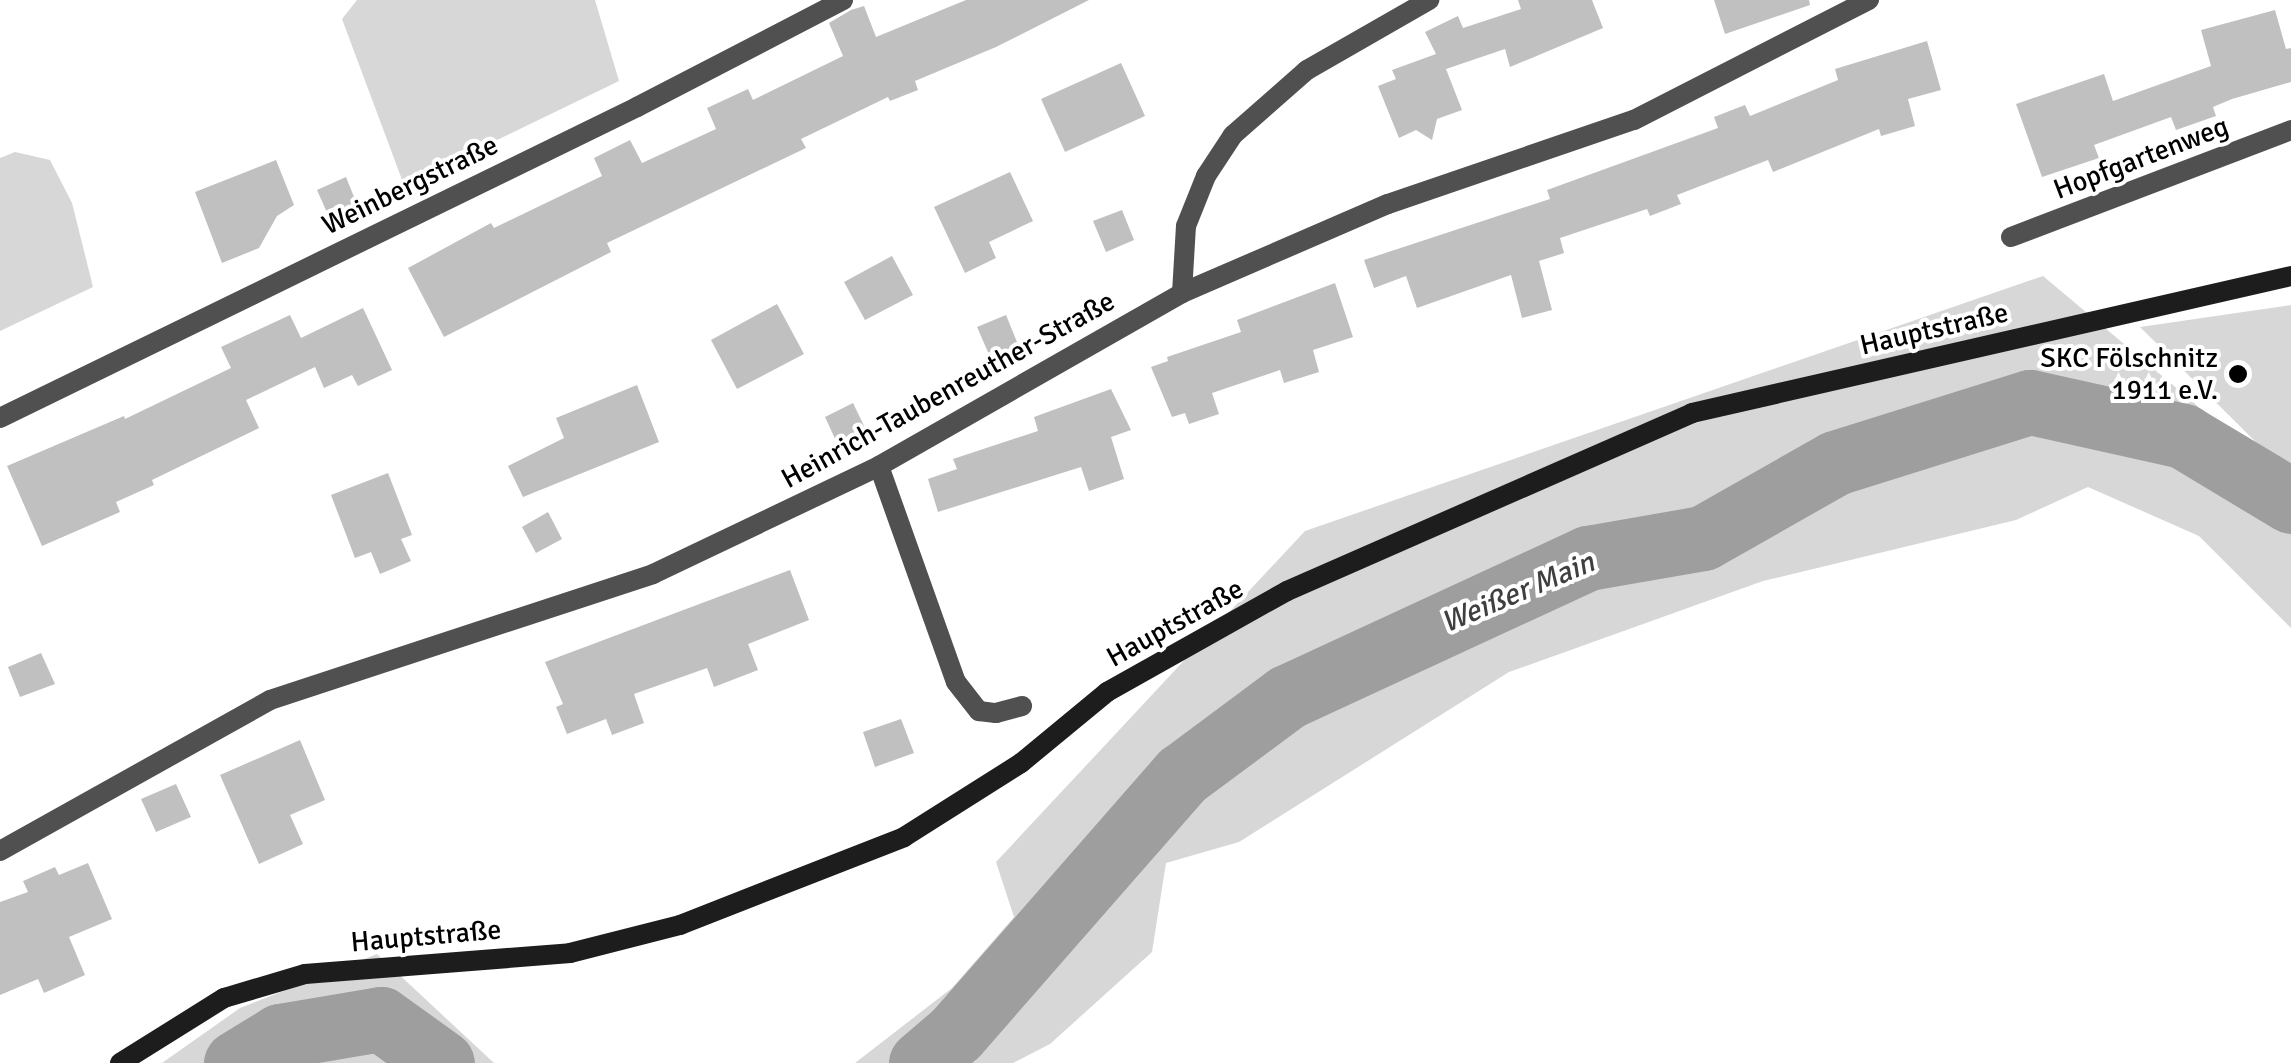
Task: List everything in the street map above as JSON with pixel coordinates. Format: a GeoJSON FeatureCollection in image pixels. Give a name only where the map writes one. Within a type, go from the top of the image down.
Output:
{"type":"FeatureCollection","features":[{"type":"Feature","properties":{"kind":"main road","name":"Hauptstraße"},"geometry":{"type":"LineString","coordinates":[[120,1063],[139,1047],[224,998],[305,974],[570,953],[680,925],[904,837],[1021,763],[1107,692],[1287,592],[1692,412],[2291,276]]}},
{"type":"Feature","properties":{"kind":"street","name":"Weinbergstraße"},"geometry":{"type":"LineString","coordinates":[[0,418],[637,107],[843,0]]}},
{"type":"Feature","properties":{"kind":"street"},"geometry":{"type":"LineString","coordinates":[[1182,292],[1186,226],[1206,176],[1234,136],[1307,70],[1428,0]]}},
{"type":"Feature","properties":{"kind":"street","name":"Heinrich-Taubenreuther-Straße"},"geometry":{"type":"LineString","coordinates":[[0,851],[270,700],[653,574],[878,466],[1182,292],[1388,204],[1634,120],[1869,0]]}},
{"type":"Feature","properties":{"kind":"street","name":"Hopfgartenweg"},"geometry":{"type":"LineString","coordinates":[[2011,237],[2291,130]]}},
{"type":"Feature","properties":{"kind":"street"},"geometry":{"type":"LineString","coordinates":[[878,466],[956,682],[979,711],[996,713],[1022,706]]}},
{"type":"Feature","properties":{"kind":"shaded area"},"geometry":{"type":"Polygon","coordinates":[[[357,0],[595,0],[619,81],[404,185],[342,19],[357,0]]]}},
{"type":"Feature","properties":{"kind":"shaded area"},"geometry":{"type":"Polygon","coordinates":[[[15,152],[50,160],[72,203],[93,287],[0,331],[0,158],[15,152]]]}},
{"type":"Feature","properties":{"kind":"shaded area"},"geometry":{"type":"Polygon","coordinates":[[[2043,276],[2192,401],[2291,493],[2291,628],[2199,536],[2088,487],[2016,520],[1763,581],[1509,672],[1239,842],[1166,863],[1152,952],[1050,1044],[1013,1063],[855,1063],[952,988],[1014,917],[996,862],[1305,531],[2043,276]]]}},
{"type":"Feature","properties":{"kind":"shaded area","name":"SKC Fölschnitz 1911 e.V."},"geometry":{"type":"Polygon","coordinates":[[[2291,305],[2291,477],[2140,327],[2291,305]]]}},
{"type":"Feature","properties":{"kind":"shaded area"},"geometry":{"type":"Polygon","coordinates":[[[377,954],[494,1063],[162,1063],[240,1008],[377,954]]]}},
{"type":"Feature","properties":{"kind":"building"},"geometry":{"type":"Polygon","coordinates":[[[966,0],[1089,0],[996,47],[915,81],[918,90],[890,101],[888,97],[801,139],[806,148],[607,243],[611,252],[444,337],[408,268],[491,223],[494,228],[602,176],[594,158],[630,140],[642,163],[716,129],[707,108],[748,89],[753,100],[843,56],[829,23],[851,10],[864,6],[876,37],[966,0]]]}},
{"type":"Feature","properties":{"kind":"building"},"geometry":{"type":"Polygon","coordinates":[[[1518,0],[1592,0],[1603,28],[1510,67],[1505,49],[1446,69],[1462,110],[1437,119],[1432,140],[1416,130],[1399,138],[1378,86],[1396,79],[1392,70],[1436,54],[1425,32],[1458,16],[1463,28],[1521,9],[1518,0]]]}},
{"type":"Feature","properties":{"kind":"building"},"geometry":{"type":"Polygon","coordinates":[[[1714,0],[1809,0],[1810,5],[1725,34],[1714,0]]]}},
{"type":"Feature","properties":{"kind":"building"},"geometry":{"type":"Polygon","coordinates":[[[2275,10],[2286,49],[2291,48],[2291,82],[2232,99],[2213,107],[2216,116],[2176,130],[2171,117],[2094,145],[2099,158],[2042,177],[2016,104],[2104,74],[2113,101],[2211,66],[2201,30],[2275,10]]]}},
{"type":"Feature","properties":{"kind":"building"},"geometry":{"type":"Polygon","coordinates":[[[1927,41],[1941,90],[1908,99],[1915,126],[1881,136],[1879,129],[1773,172],[1768,160],[1677,195],[1681,204],[1650,216],[1647,209],[1560,238],[1564,253],[1539,261],[1552,310],[1522,318],[1511,275],[1417,308],[1406,276],[1374,288],[1364,260],[1550,199],[1547,190],[1718,128],[1714,117],[1745,105],[1750,116],[1838,80],[1835,69],[1927,41]]]}},
{"type":"Feature","properties":{"kind":"building"},"geometry":{"type":"Polygon","coordinates":[[[1121,63],[1145,116],[1065,152],[1041,99],[1121,63]]]}},
{"type":"Feature","properties":{"kind":"building"},"geometry":{"type":"Polygon","coordinates":[[[276,160],[294,205],[277,216],[259,248],[222,263],[195,192],[276,160]]]}},
{"type":"Feature","properties":{"kind":"building"},"geometry":{"type":"Polygon","coordinates":[[[1010,172],[1033,221],[989,242],[996,258],[965,273],[934,207],[1010,172]]]}},
{"type":"Feature","properties":{"kind":"building"},"geometry":{"type":"Polygon","coordinates":[[[346,177],[360,212],[332,224],[317,190],[346,177]]]}},
{"type":"Feature","properties":{"kind":"building"},"geometry":{"type":"Polygon","coordinates":[[[1122,210],[1134,240],[1106,252],[1093,221],[1122,210]]]}},
{"type":"Feature","properties":{"kind":"building"},"geometry":{"type":"Polygon","coordinates":[[[892,256],[913,295],[865,320],[844,282],[892,256]]]}},
{"type":"Feature","properties":{"kind":"building"},"geometry":{"type":"Polygon","coordinates":[[[1335,283],[1353,337],[1313,350],[1319,372],[1284,383],[1280,370],[1212,393],[1219,414],[1189,424],[1185,413],[1172,417],[1151,367],[1168,361],[1167,357],[1241,332],[1237,320],[1335,283]]]}},
{"type":"Feature","properties":{"kind":"building"},"geometry":{"type":"Polygon","coordinates":[[[777,304],[804,354],[737,389],[711,340],[777,304]]]}},
{"type":"Feature","properties":{"kind":"building"},"geometry":{"type":"Polygon","coordinates":[[[363,308],[392,370],[358,386],[352,375],[324,388],[315,367],[246,400],[259,428],[152,480],[154,485],[116,502],[120,512],[42,546],[7,466],[124,416],[125,419],[231,368],[221,347],[290,315],[301,338],[363,308]]]}},
{"type":"Feature","properties":{"kind":"building"},"geometry":{"type":"Polygon","coordinates":[[[1006,315],[1019,347],[991,359],[977,327],[1006,315]]]}},
{"type":"Feature","properties":{"kind":"building"},"geometry":{"type":"Polygon","coordinates":[[[637,385],[659,442],[523,497],[508,466],[564,438],[556,418],[637,385]]]}},
{"type":"Feature","properties":{"kind":"building"},"geometry":{"type":"Polygon","coordinates":[[[1111,389],[1131,430],[1111,437],[1124,479],[1089,491],[1081,467],[938,512],[928,479],[957,469],[953,459],[1038,431],[1034,417],[1111,389]]]}},
{"type":"Feature","properties":{"kind":"building"},"geometry":{"type":"Polygon","coordinates":[[[853,403],[866,430],[837,443],[825,417],[853,403]]]}},
{"type":"Feature","properties":{"kind":"building"},"geometry":{"type":"Polygon","coordinates":[[[388,473],[412,535],[401,539],[411,561],[380,574],[371,552],[355,558],[331,495],[388,473]]]}},
{"type":"Feature","properties":{"kind":"building"},"geometry":{"type":"Polygon","coordinates":[[[548,512],[562,539],[536,553],[522,527],[548,512]]]}},
{"type":"Feature","properties":{"kind":"building"},"geometry":{"type":"Polygon","coordinates":[[[790,570],[809,620],[748,644],[758,670],[714,687],[707,668],[634,694],[644,723],[612,735],[606,719],[567,734],[556,707],[563,704],[545,662],[790,570]]]}},
{"type":"Feature","properties":{"kind":"building"},"geometry":{"type":"Polygon","coordinates":[[[41,653],[55,684],[20,697],[8,667],[41,653]]]}},
{"type":"Feature","properties":{"kind":"building"},"geometry":{"type":"Polygon","coordinates":[[[901,719],[914,753],[875,767],[863,732],[901,719]]]}},
{"type":"Feature","properties":{"kind":"building"},"geometry":{"type":"Polygon","coordinates":[[[300,740],[325,800],[290,815],[303,844],[259,864],[220,775],[300,740]]]}},
{"type":"Feature","properties":{"kind":"building"},"geometry":{"type":"Polygon","coordinates":[[[176,784],[191,817],[156,832],[141,799],[176,784]]]}},
{"type":"Feature","properties":{"kind":"building"},"geometry":{"type":"Polygon","coordinates":[[[88,863],[112,919],[69,937],[85,975],[44,993],[38,979],[0,995],[0,902],[28,892],[23,881],[55,867],[59,875],[88,863]]]}},
{"type":"Feature","properties":{"kind":"waterway","name":"Weißer Main"},"geometry":{"type":"LineString","coordinates":[[921,1063],[956,1033],[1182,775],[1287,697],[1588,558],[1703,538],[1835,463],[2030,402],[2183,436],[2291,501]]}},
{"type":"Feature","properties":{"kind":"waterway","name":"Weißer Main"},"geometry":{"type":"LineString","coordinates":[[236,1063],[280,1036],[381,1019],[442,1063]]}},
{"type":"Feature","properties":{"kind":"place","name":"SKC Fölschnitz 1911 e.V."},"geometry":{"type":"Point","coordinates":[2238,374]}}]}
